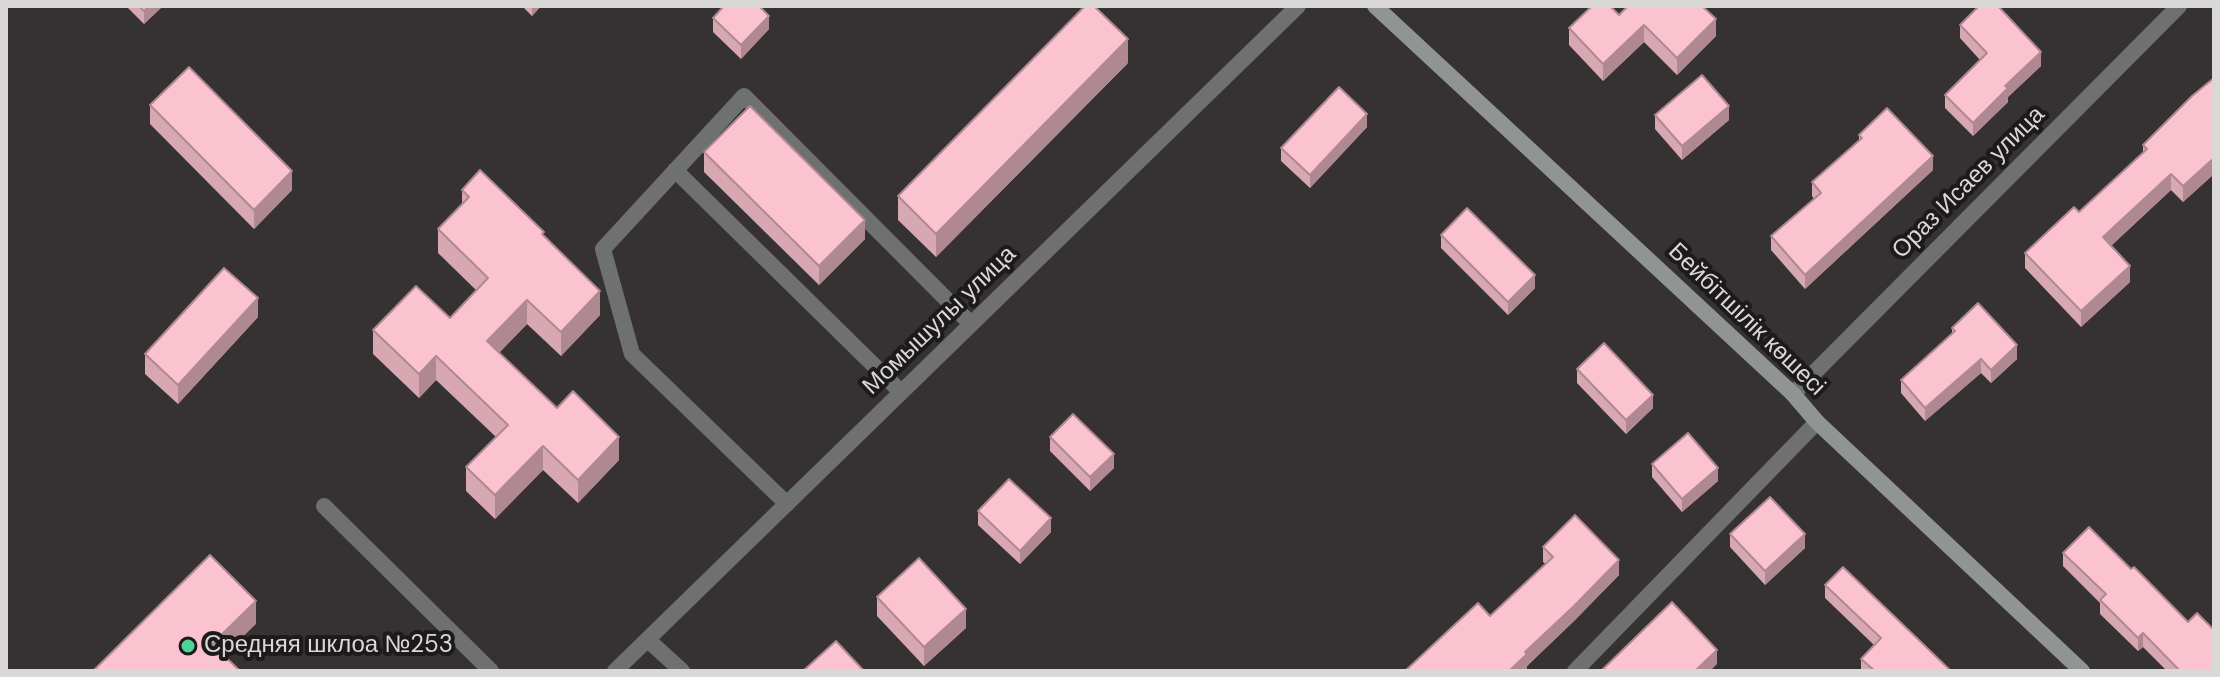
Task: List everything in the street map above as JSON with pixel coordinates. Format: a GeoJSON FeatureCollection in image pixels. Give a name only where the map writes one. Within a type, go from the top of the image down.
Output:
{"type":"FeatureCollection","features":[{"type":"Feature","properties":{"kind":"street","name":"Момышулы улица"},"geometry":{"type":"LineString","coordinates":[[615,671],[1298,6]]}},
{"type":"Feature","properties":{"kind":"street","name":"Бейбітшілік көшесі"},"geometry":{"type":"LineString","coordinates":[[1375,6],[1793,394],[1817,422],[2082,671]]}},
{"type":"Feature","properties":{"kind":"street","name":"Ораз Исаев улица"},"geometry":{"type":"LineString","coordinates":[[1793,394],[2179,6]]}},
{"type":"Feature","properties":{"kind":"street"},"geometry":{"type":"LineString","coordinates":[[787,504],[632,354],[603,249],[744,96],[971,324]]}},
{"type":"Feature","properties":{"kind":"street"},"geometry":{"type":"LineString","coordinates":[[675,170],[901,392]]}},
{"type":"Feature","properties":{"kind":"street"},"geometry":{"type":"LineString","coordinates":[[1575,671],[1817,422]]}},
{"type":"Feature","properties":{"kind":"street"},"geometry":{"type":"LineString","coordinates":[[324,506],[491,671]]}},
{"type":"Feature","properties":{"kind":"street"},"geometry":{"type":"LineString","coordinates":[[648,640],[682,671]]}},
{"type":"Feature","properties":{"kind":"building"},"geometry":{"type":"Polygon","coordinates":[[[724,6],[759,6],[769,16],[741,45],[713,18],[724,6]]]}},
{"type":"Feature","properties":{"kind":"building"},"geometry":{"type":"Polygon","coordinates":[[[1085,6],[1094,6],[1128,39],[936,234],[898,196],[1085,6]]]}},
{"type":"Feature","properties":{"kind":"building"},"geometry":{"type":"Polygon","coordinates":[[[1592,6],[1610,6],[1619,15],[1628,6],[1702,6],[1716,19],[1677,58],[1644,25],[1603,64],[1569,28],[1592,6]]]}},
{"type":"Feature","properties":{"kind":"building"},"geometry":{"type":"Polygon","coordinates":[[[1979,6],[1998,6],[2041,52],[2005,86],[2008,88],[1973,123],[1945,95],[1987,53],[1960,25],[1979,6]]]}},
{"type":"Feature","properties":{"kind":"building"},"geometry":{"type":"Polygon","coordinates":[[[189,67],[292,171],[254,210],[150,105],[189,67]]]}},
{"type":"Feature","properties":{"kind":"building"},"geometry":{"type":"Polygon","coordinates":[[[1702,75],[1729,106],[1682,146],[1655,115],[1702,75]]]}},
{"type":"Feature","properties":{"kind":"building"},"geometry":{"type":"Polygon","coordinates":[[[2214,78],[2214,158],[2183,186],[2171,174],[2103,237],[2130,266],[2081,311],[2025,253],[2074,207],[2079,212],[2147,149],[2143,145],[2214,78]]]}},
{"type":"Feature","properties":{"kind":"building"},"geometry":{"type":"Polygon","coordinates":[[[1339,87],[1367,114],[1310,175],[1281,148],[1339,87]]]}},
{"type":"Feature","properties":{"kind":"building"},"geometry":{"type":"Polygon","coordinates":[[[750,106],[865,220],[819,266],[704,152],[750,106]]]}},
{"type":"Feature","properties":{"kind":"building"},"geometry":{"type":"Polygon","coordinates":[[[1887,108],[1933,156],[1805,275],[1771,236],[1821,193],[1812,182],[1862,138],[1859,135],[1887,108]]]}},
{"type":"Feature","properties":{"kind":"building"},"geometry":{"type":"Polygon","coordinates":[[[480,170],[600,291],[561,332],[527,300],[487,341],[557,408],[573,391],[619,437],[578,480],[543,446],[495,495],[466,467],[508,425],[436,356],[419,374],[373,330],[416,286],[450,318],[488,278],[438,229],[469,197],[462,190],[480,170]]]}},
{"type":"Feature","properties":{"kind":"building"},"geometry":{"type":"Polygon","coordinates":[[[1467,208],[1535,275],[1508,302],[1441,235],[1467,208]]]}},
{"type":"Feature","properties":{"kind":"building"},"geometry":{"type":"Polygon","coordinates":[[[224,268],[258,298],[178,385],[145,354],[224,268]]]}},
{"type":"Feature","properties":{"kind":"building"},"geometry":{"type":"Polygon","coordinates":[[[1978,303],[2017,345],[1991,370],[1981,359],[1925,408],[1901,380],[1955,331],[1952,328],[1978,303]]]}},
{"type":"Feature","properties":{"kind":"building"},"geometry":{"type":"Polygon","coordinates":[[[1604,343],[1653,395],[1626,420],[1577,369],[1604,343]]]}},
{"type":"Feature","properties":{"kind":"building"},"geometry":{"type":"Polygon","coordinates":[[[1073,414],[1114,454],[1090,477],[1050,437],[1073,414]]]}},
{"type":"Feature","properties":{"kind":"building"},"geometry":{"type":"Polygon","coordinates":[[[1688,433],[1718,468],[1682,499],[1652,464],[1688,433]]]}},
{"type":"Feature","properties":{"kind":"building"},"geometry":{"type":"Polygon","coordinates":[[[1009,479],[1051,518],[1020,551],[978,511],[1009,479]]]}},
{"type":"Feature","properties":{"kind":"building"},"geometry":{"type":"Polygon","coordinates":[[[1770,497],[1805,534],[1765,571],[1730,534],[1770,497]]]}},
{"type":"Feature","properties":{"kind":"building"},"geometry":{"type":"Polygon","coordinates":[[[1575,515],[1619,560],[1509,671],[1405,671],[1478,603],[1490,616],[1553,557],[1543,547],[1575,515]]]}},
{"type":"Feature","properties":{"kind":"building"},"geometry":{"type":"Polygon","coordinates":[[[2089,527],[2188,622],[2197,613],[2214,630],[2214,671],[2180,671],[2143,633],[2138,638],[2100,600],[2106,594],[2063,553],[2089,527]]]}},
{"type":"Feature","properties":{"kind":"building","name":"Средняя шклоа №253"},"geometry":{"type":"Polygon","coordinates":[[[210,555],[256,601],[212,644],[240,671],[93,671],[210,555]]]}},
{"type":"Feature","properties":{"kind":"building"},"geometry":{"type":"Polygon","coordinates":[[[919,558],[966,609],[924,647],[877,597],[919,558]]]}},
{"type":"Feature","properties":{"kind":"building"},"geometry":{"type":"Polygon","coordinates":[[[1843,567],[1951,671],[1875,671],[1861,659],[1881,638],[1825,585],[1843,567]]]}},
{"type":"Feature","properties":{"kind":"building"},"geometry":{"type":"Polygon","coordinates":[[[1672,602],[1717,650],[1695,671],[1602,670],[1672,602]]]}},
{"type":"Feature","properties":{"kind":"building"},"geometry":{"type":"Polygon","coordinates":[[[836,641],[864,671],[803,671],[836,641]]]}},
{"type":"Feature","properties":{"kind":"place","name":"Средняя шклоа №253"},"geometry":{"type":"Point","coordinates":[188,646]}}]}
